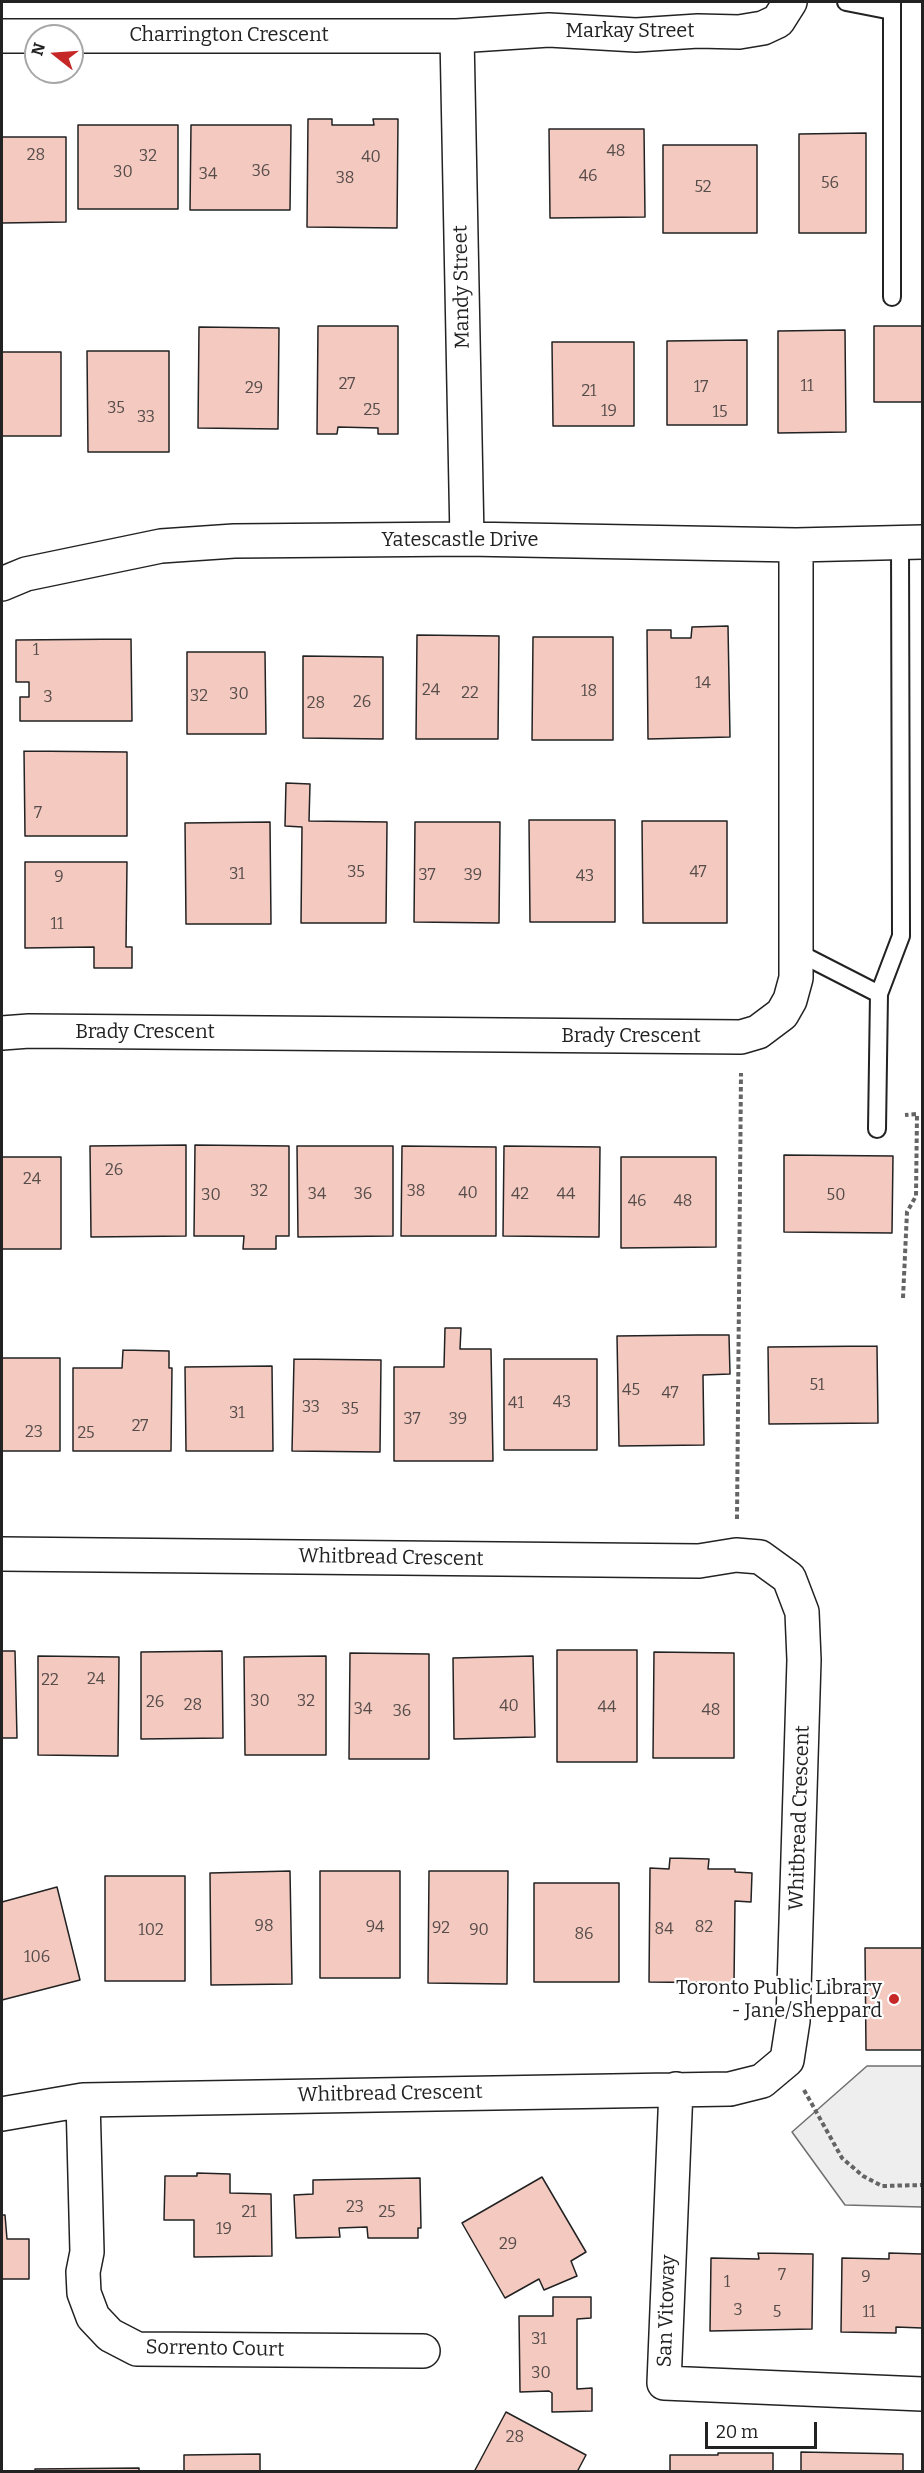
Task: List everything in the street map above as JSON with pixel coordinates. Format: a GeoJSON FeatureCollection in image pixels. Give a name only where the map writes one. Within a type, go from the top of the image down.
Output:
{"type":"FeatureCollection","features":[{"type":"Feature","properties":{"kind":"street","name":"Markay Street"},"geometry":{"type":"LineString","coordinates":[[457,36],[549,30],[636,35],[698,31],[739,32],[763,28],[778,21],[790,2]]}},
{"type":"Feature","properties":{"kind":"street","name":"Charrington Crescent"},"geometry":{"type":"LineString","coordinates":[[2,36],[457,36]]}},
{"type":"Feature","properties":{"kind":"street","name":"Mandy Street"},"geometry":{"type":"LineString","coordinates":[[457,36],[467,539]]}},
{"type":"Feature","properties":{"kind":"street","name":"Yatescastle Drive"},"geometry":{"type":"LineString","coordinates":[[2,584],[26,574],[161,546],[234,540],[467,539],[796,545],[911,543]]}},
{"type":"Feature","properties":{"kind":"street","name":"Brady Crescent"},"geometry":{"type":"LineString","coordinates":[[2,1033],[41,1031],[741,1037],[758,1032],[774,1020],[790,1000],[796,978],[796,545]]}},
{"type":"Feature","properties":{"kind":"street","name":"Whitbread Crescent"},"geometry":{"type":"LineString","coordinates":[[2,1554],[687,1561],[736,1556],[760,1557],[789,1578],[802,1612],[803,1708],[794,2009],[787,2060],[762,2081],[730,2089],[83,2100],[2,2114]]}},
{"type":"Feature","properties":{"kind":"street","name":"San Vitoway"},"geometry":{"type":"LineString","coordinates":[[676,2089],[664,2383],[922,2394]]}},
{"type":"Feature","properties":{"kind":"street","name":"Sorrento Court"},"geometry":{"type":"LineString","coordinates":[[83,2100],[87,2252],[83,2272],[84,2293],[96,2321],[110,2336],[137,2349],[423,2351]]}},
{"type":"Feature","properties":{"kind":"lane"},"geometry":{"type":"LineString","coordinates":[[846,2],[892,6],[892,297]]}},
{"type":"Feature","properties":{"kind":"lane"},"geometry":{"type":"LineString","coordinates":[[877,1123],[879,994],[901,936],[911,543]]}},
{"type":"Feature","properties":{"kind":"lane"},"geometry":{"type":"LineString","coordinates":[[795,951],[879,994]]}},
{"type":"Feature","properties":{"kind":"path"},"geometry":{"type":"LineString","coordinates":[[736,1556],[741,1037]]}},
{"type":"Feature","properties":{"kind":"path"},"geometry":{"type":"LineString","coordinates":[[877,1123],[917,1114],[916,1196],[907,1212],[903,1298]]}},
{"type":"Feature","properties":{"kind":"path"},"geometry":{"type":"LineString","coordinates":[[787,2060],[842,2158],[863,2176],[882,2186],[922,2186]]}},
{"type":"Feature","properties":{"kind":"shaded area"},"geometry":{"type":"Polygon","coordinates":[[[867,2066],[922,2066],[922,2207],[845,2205],[792,2132],[867,2066]]]}},
{"type":"Feature","properties":{"kind":"building"},"geometry":{"type":"Polygon","coordinates":[[[308,119],[332,119],[332,125],[374,125],[373,119],[398,119],[397,228],[307,227],[308,119]]]}},
{"type":"Feature","properties":{"kind":"building"},"geometry":{"type":"Polygon","coordinates":[[[78,125],[178,125],[178,209],[78,209],[78,125]]]}},
{"type":"Feature","properties":{"kind":"building"},"geometry":{"type":"Polygon","coordinates":[[[191,125],[291,125],[290,210],[190,210],[191,125]]]}},
{"type":"Feature","properties":{"kind":"building"},"geometry":{"type":"Polygon","coordinates":[[[549,129],[644,129],[645,217],[550,218],[549,129]]]}},
{"type":"Feature","properties":{"kind":"building"},"geometry":{"type":"Polygon","coordinates":[[[866,133],[866,233],[799,233],[799,134],[866,133]]]}},
{"type":"Feature","properties":{"kind":"building"},"geometry":{"type":"Polygon","coordinates":[[[2,137],[66,137],[66,222],[2,223],[2,137]]]}},
{"type":"Feature","properties":{"kind":"building"},"geometry":{"type":"Polygon","coordinates":[[[663,145],[757,145],[757,233],[663,233],[663,145]]]}},
{"type":"Feature","properties":{"kind":"building"},"geometry":{"type":"Polygon","coordinates":[[[318,326],[398,326],[398,434],[378,434],[378,428],[338,427],[337,434],[317,434],[318,326]]]}},
{"type":"Feature","properties":{"kind":"building"},"geometry":{"type":"Polygon","coordinates":[[[874,326],[922,326],[922,402],[874,402],[874,326]]]}},
{"type":"Feature","properties":{"kind":"building"},"geometry":{"type":"Polygon","coordinates":[[[199,327],[279,328],[278,429],[198,428],[199,327]]]}},
{"type":"Feature","properties":{"kind":"building"},"geometry":{"type":"Polygon","coordinates":[[[845,330],[846,432],[778,433],[778,331],[845,330]]]}},
{"type":"Feature","properties":{"kind":"building"},"geometry":{"type":"Polygon","coordinates":[[[747,340],[747,425],[667,425],[667,341],[747,340]]]}},
{"type":"Feature","properties":{"kind":"building"},"geometry":{"type":"Polygon","coordinates":[[[552,342],[634,342],[634,426],[553,426],[552,342]]]}},
{"type":"Feature","properties":{"kind":"building"},"geometry":{"type":"Polygon","coordinates":[[[87,351],[169,351],[169,452],[88,452],[87,351]]]}},
{"type":"Feature","properties":{"kind":"building"},"geometry":{"type":"Polygon","coordinates":[[[2,352],[61,352],[61,436],[2,436],[2,352]]]}},
{"type":"Feature","properties":{"kind":"building"},"geometry":{"type":"Polygon","coordinates":[[[728,626],[730,737],[648,739],[647,630],[671,630],[671,638],[691,638],[692,627],[728,626]]]}},
{"type":"Feature","properties":{"kind":"building"},"geometry":{"type":"Polygon","coordinates":[[[417,635],[499,636],[498,739],[416,739],[417,635]]]}},
{"type":"Feature","properties":{"kind":"building"},"geometry":{"type":"Polygon","coordinates":[[[533,637],[613,637],[613,740],[532,740],[533,637]]]}},
{"type":"Feature","properties":{"kind":"building"},"geometry":{"type":"Polygon","coordinates":[[[131,639],[132,721],[20,721],[20,697],[29,697],[29,682],[16,682],[16,640],[131,639]]]}},
{"type":"Feature","properties":{"kind":"building"},"geometry":{"type":"Polygon","coordinates":[[[187,652],[265,652],[266,734],[187,734],[187,652]]]}},
{"type":"Feature","properties":{"kind":"building"},"geometry":{"type":"Polygon","coordinates":[[[303,656],[383,657],[383,739],[303,738],[303,656]]]}},
{"type":"Feature","properties":{"kind":"building"},"geometry":{"type":"Polygon","coordinates":[[[24,751],[127,752],[127,836],[25,836],[24,751]]]}},
{"type":"Feature","properties":{"kind":"building"},"geometry":{"type":"Polygon","coordinates":[[[286,783],[310,784],[309,821],[387,822],[386,923],[301,923],[302,827],[285,826],[286,783]]]}},
{"type":"Feature","properties":{"kind":"building"},"geometry":{"type":"Polygon","coordinates":[[[529,820],[615,820],[615,922],[530,922],[529,820]]]}},
{"type":"Feature","properties":{"kind":"building"},"geometry":{"type":"Polygon","coordinates":[[[642,821],[727,821],[727,923],[643,923],[642,821]]]}},
{"type":"Feature","properties":{"kind":"building"},"geometry":{"type":"Polygon","coordinates":[[[270,822],[271,924],[186,924],[185,823],[270,822]]]}},
{"type":"Feature","properties":{"kind":"building"},"geometry":{"type":"Polygon","coordinates":[[[415,822],[500,822],[499,923],[414,922],[415,822]]]}},
{"type":"Feature","properties":{"kind":"building"},"geometry":{"type":"Polygon","coordinates":[[[25,862],[127,862],[126,947],[132,947],[132,968],[94,968],[94,947],[25,948],[25,862]]]}},
{"type":"Feature","properties":{"kind":"building"},"geometry":{"type":"Polygon","coordinates":[[[186,1145],[186,1236],[91,1237],[90,1146],[186,1145]]]}},
{"type":"Feature","properties":{"kind":"building"},"geometry":{"type":"Polygon","coordinates":[[[195,1145],[289,1146],[289,1236],[276,1236],[276,1249],[243,1249],[244,1236],[194,1236],[195,1145]]]}},
{"type":"Feature","properties":{"kind":"building"},"geometry":{"type":"Polygon","coordinates":[[[297,1146],[393,1146],[393,1236],[298,1237],[297,1146]]]}},
{"type":"Feature","properties":{"kind":"building"},"geometry":{"type":"Polygon","coordinates":[[[402,1146],[496,1147],[496,1236],[401,1236],[402,1146]]]}},
{"type":"Feature","properties":{"kind":"building"},"geometry":{"type":"Polygon","coordinates":[[[504,1146],[600,1147],[599,1237],[503,1236],[504,1146]]]}},
{"type":"Feature","properties":{"kind":"building"},"geometry":{"type":"Polygon","coordinates":[[[784,1155],[893,1156],[892,1233],[784,1232],[784,1155]]]}},
{"type":"Feature","properties":{"kind":"building"},"geometry":{"type":"Polygon","coordinates":[[[2,1157],[61,1157],[61,1249],[2,1249],[2,1157]]]}},
{"type":"Feature","properties":{"kind":"building"},"geometry":{"type":"Polygon","coordinates":[[[621,1157],[716,1157],[716,1247],[621,1248],[621,1157]]]}},
{"type":"Feature","properties":{"kind":"building"},"geometry":{"type":"Polygon","coordinates":[[[445,1328],[461,1328],[460,1349],[491,1349],[493,1461],[394,1461],[394,1367],[444,1367],[445,1328]]]}},
{"type":"Feature","properties":{"kind":"building"},"geometry":{"type":"Polygon","coordinates":[[[729,1335],[730,1374],[703,1375],[704,1445],[619,1446],[617,1336],[729,1335]]]}},
{"type":"Feature","properties":{"kind":"building"},"geometry":{"type":"Polygon","coordinates":[[[877,1346],[878,1423],[769,1424],[768,1347],[877,1346]]]}},
{"type":"Feature","properties":{"kind":"building"},"geometry":{"type":"Polygon","coordinates":[[[123,1350],[169,1351],[169,1368],[172,1368],[171,1451],[73,1451],[73,1368],[122,1368],[123,1350]]]}},
{"type":"Feature","properties":{"kind":"building"},"geometry":{"type":"Polygon","coordinates":[[[2,1358],[60,1358],[60,1451],[2,1451],[2,1358]]]}},
{"type":"Feature","properties":{"kind":"building"},"geometry":{"type":"Polygon","coordinates":[[[294,1359],[381,1360],[380,1452],[292,1451],[294,1359]]]}},
{"type":"Feature","properties":{"kind":"building"},"geometry":{"type":"Polygon","coordinates":[[[504,1359],[597,1359],[597,1450],[504,1450],[504,1359]]]}},
{"type":"Feature","properties":{"kind":"building"},"geometry":{"type":"Polygon","coordinates":[[[272,1366],[273,1451],[186,1451],[185,1367],[272,1366]]]}},
{"type":"Feature","properties":{"kind":"building"},"geometry":{"type":"Polygon","coordinates":[[[557,1650],[637,1650],[637,1762],[557,1762],[557,1650]]]}},
{"type":"Feature","properties":{"kind":"building"},"geometry":{"type":"Polygon","coordinates":[[[2,1651],[15,1651],[17,1738],[2,1738],[2,1651]]]}},
{"type":"Feature","properties":{"kind":"building"},"geometry":{"type":"Polygon","coordinates":[[[222,1651],[223,1738],[141,1739],[141,1652],[222,1651]]]}},
{"type":"Feature","properties":{"kind":"building"},"geometry":{"type":"Polygon","coordinates":[[[654,1652],[734,1653],[734,1758],[653,1758],[654,1652]]]}},
{"type":"Feature","properties":{"kind":"building"},"geometry":{"type":"Polygon","coordinates":[[[350,1653],[429,1654],[429,1759],[349,1759],[350,1653]]]}},
{"type":"Feature","properties":{"kind":"building"},"geometry":{"type":"Polygon","coordinates":[[[38,1656],[119,1657],[118,1756],[38,1755],[38,1656]]]}},
{"type":"Feature","properties":{"kind":"building"},"geometry":{"type":"Polygon","coordinates":[[[326,1656],[326,1755],[245,1755],[244,1657],[326,1656]]]}},
{"type":"Feature","properties":{"kind":"building"},"geometry":{"type":"Polygon","coordinates":[[[533,1656],[535,1737],[454,1739],[453,1658],[533,1656]]]}},
{"type":"Feature","properties":{"kind":"building"},"geometry":{"type":"Polygon","coordinates":[[[670,1858],[709,1859],[708,1869],[735,1869],[735,1872],[752,1873],[751,1902],[735,1901],[734,1983],[649,1982],[650,1868],[669,1869],[670,1858]]]}},
{"type":"Feature","properties":{"kind":"building"},"geometry":{"type":"Polygon","coordinates":[[[290,1871],[292,1984],[211,1985],[210,1873],[290,1871]]]}},
{"type":"Feature","properties":{"kind":"building"},"geometry":{"type":"Polygon","coordinates":[[[320,1871],[400,1871],[400,1978],[320,1978],[320,1871]]]}},
{"type":"Feature","properties":{"kind":"building"},"geometry":{"type":"Polygon","coordinates":[[[429,1871],[508,1871],[507,1984],[428,1983],[429,1871]]]}},
{"type":"Feature","properties":{"kind":"building"},"geometry":{"type":"Polygon","coordinates":[[[105,1876],[185,1876],[185,1981],[105,1981],[105,1876]]]}},
{"type":"Feature","properties":{"kind":"building"},"geometry":{"type":"Polygon","coordinates":[[[534,1883],[619,1883],[619,1982],[534,1982],[534,1883]]]}},
{"type":"Feature","properties":{"kind":"building"},"geometry":{"type":"Polygon","coordinates":[[[57,1887],[80,1980],[2,2000],[2,1902],[57,1887]]]}},
{"type":"Feature","properties":{"kind":"building","name":"Toronto Public Library - Jane/Sheppard"},"geometry":{"type":"Polygon","coordinates":[[[865,1948],[922,1948],[922,2050],[866,2050],[865,1948]]]}},
{"type":"Feature","properties":{"kind":"building"},"geometry":{"type":"Polygon","coordinates":[[[197,2173],[230,2174],[230,2193],[271,2194],[272,2256],[194,2257],[194,2220],[164,2220],[165,2176],[197,2176],[197,2173]]]}},
{"type":"Feature","properties":{"kind":"building"},"geometry":{"type":"Polygon","coordinates":[[[542,2177],[586,2252],[571,2261],[577,2276],[544,2290],[539,2279],[505,2298],[462,2223],[542,2177]]]}},
{"type":"Feature","properties":{"kind":"building"},"geometry":{"type":"Polygon","coordinates":[[[420,2178],[421,2228],[418,2228],[418,2238],[368,2238],[367,2227],[339,2228],[340,2237],[296,2238],[294,2195],[313,2194],[313,2180],[420,2178]]]}},
{"type":"Feature","properties":{"kind":"building"},"geometry":{"type":"Polygon","coordinates":[[[2,2215],[5,2215],[7,2239],[29,2239],[29,2279],[2,2279],[2,2215]]]}},
{"type":"Feature","properties":{"kind":"building"},"geometry":{"type":"Polygon","coordinates":[[[758,2253],[813,2254],[812,2329],[710,2331],[711,2258],[759,2259],[758,2253]]]}},
{"type":"Feature","properties":{"kind":"building"},"geometry":{"type":"Polygon","coordinates":[[[889,2253],[922,2254],[922,2328],[896,2327],[896,2333],[841,2332],[842,2258],[889,2259],[889,2253]]]}},
{"type":"Feature","properties":{"kind":"building"},"geometry":{"type":"Polygon","coordinates":[[[553,2297],[591,2297],[591,2318],[577,2319],[577,2389],[592,2388],[592,2411],[552,2412],[552,2393],[549,2391],[520,2392],[519,2316],[553,2316],[553,2297]]]}},
{"type":"Feature","properties":{"kind":"building"},"geometry":{"type":"Polygon","coordinates":[[[506,2412],[586,2455],[577,2472],[474,2472],[506,2412]]]}},
{"type":"Feature","properties":{"kind":"building"},"geometry":{"type":"Polygon","coordinates":[[[801,2452],[903,2454],[903,2472],[801,2472],[801,2452]]]}},
{"type":"Feature","properties":{"kind":"building"},"geometry":{"type":"Polygon","coordinates":[[[718,2453],[773,2453],[773,2472],[670,2472],[670,2455],[718,2455],[718,2453]]]}},
{"type":"Feature","properties":{"kind":"building"},"geometry":{"type":"Polygon","coordinates":[[[260,2454],[260,2472],[184,2472],[184,2455],[260,2454]]]}},
{"type":"Feature","properties":{"kind":"building"},"geometry":{"type":"Polygon","coordinates":[[[139,2468],[139,2472],[35,2472],[35,2469],[139,2468]]]}},
{"type":"Feature","properties":{"kind":"place","name":"Toronto Public Library - Jane/Sheppard"},"geometry":{"type":"Point","coordinates":[894,1999]}}]}
